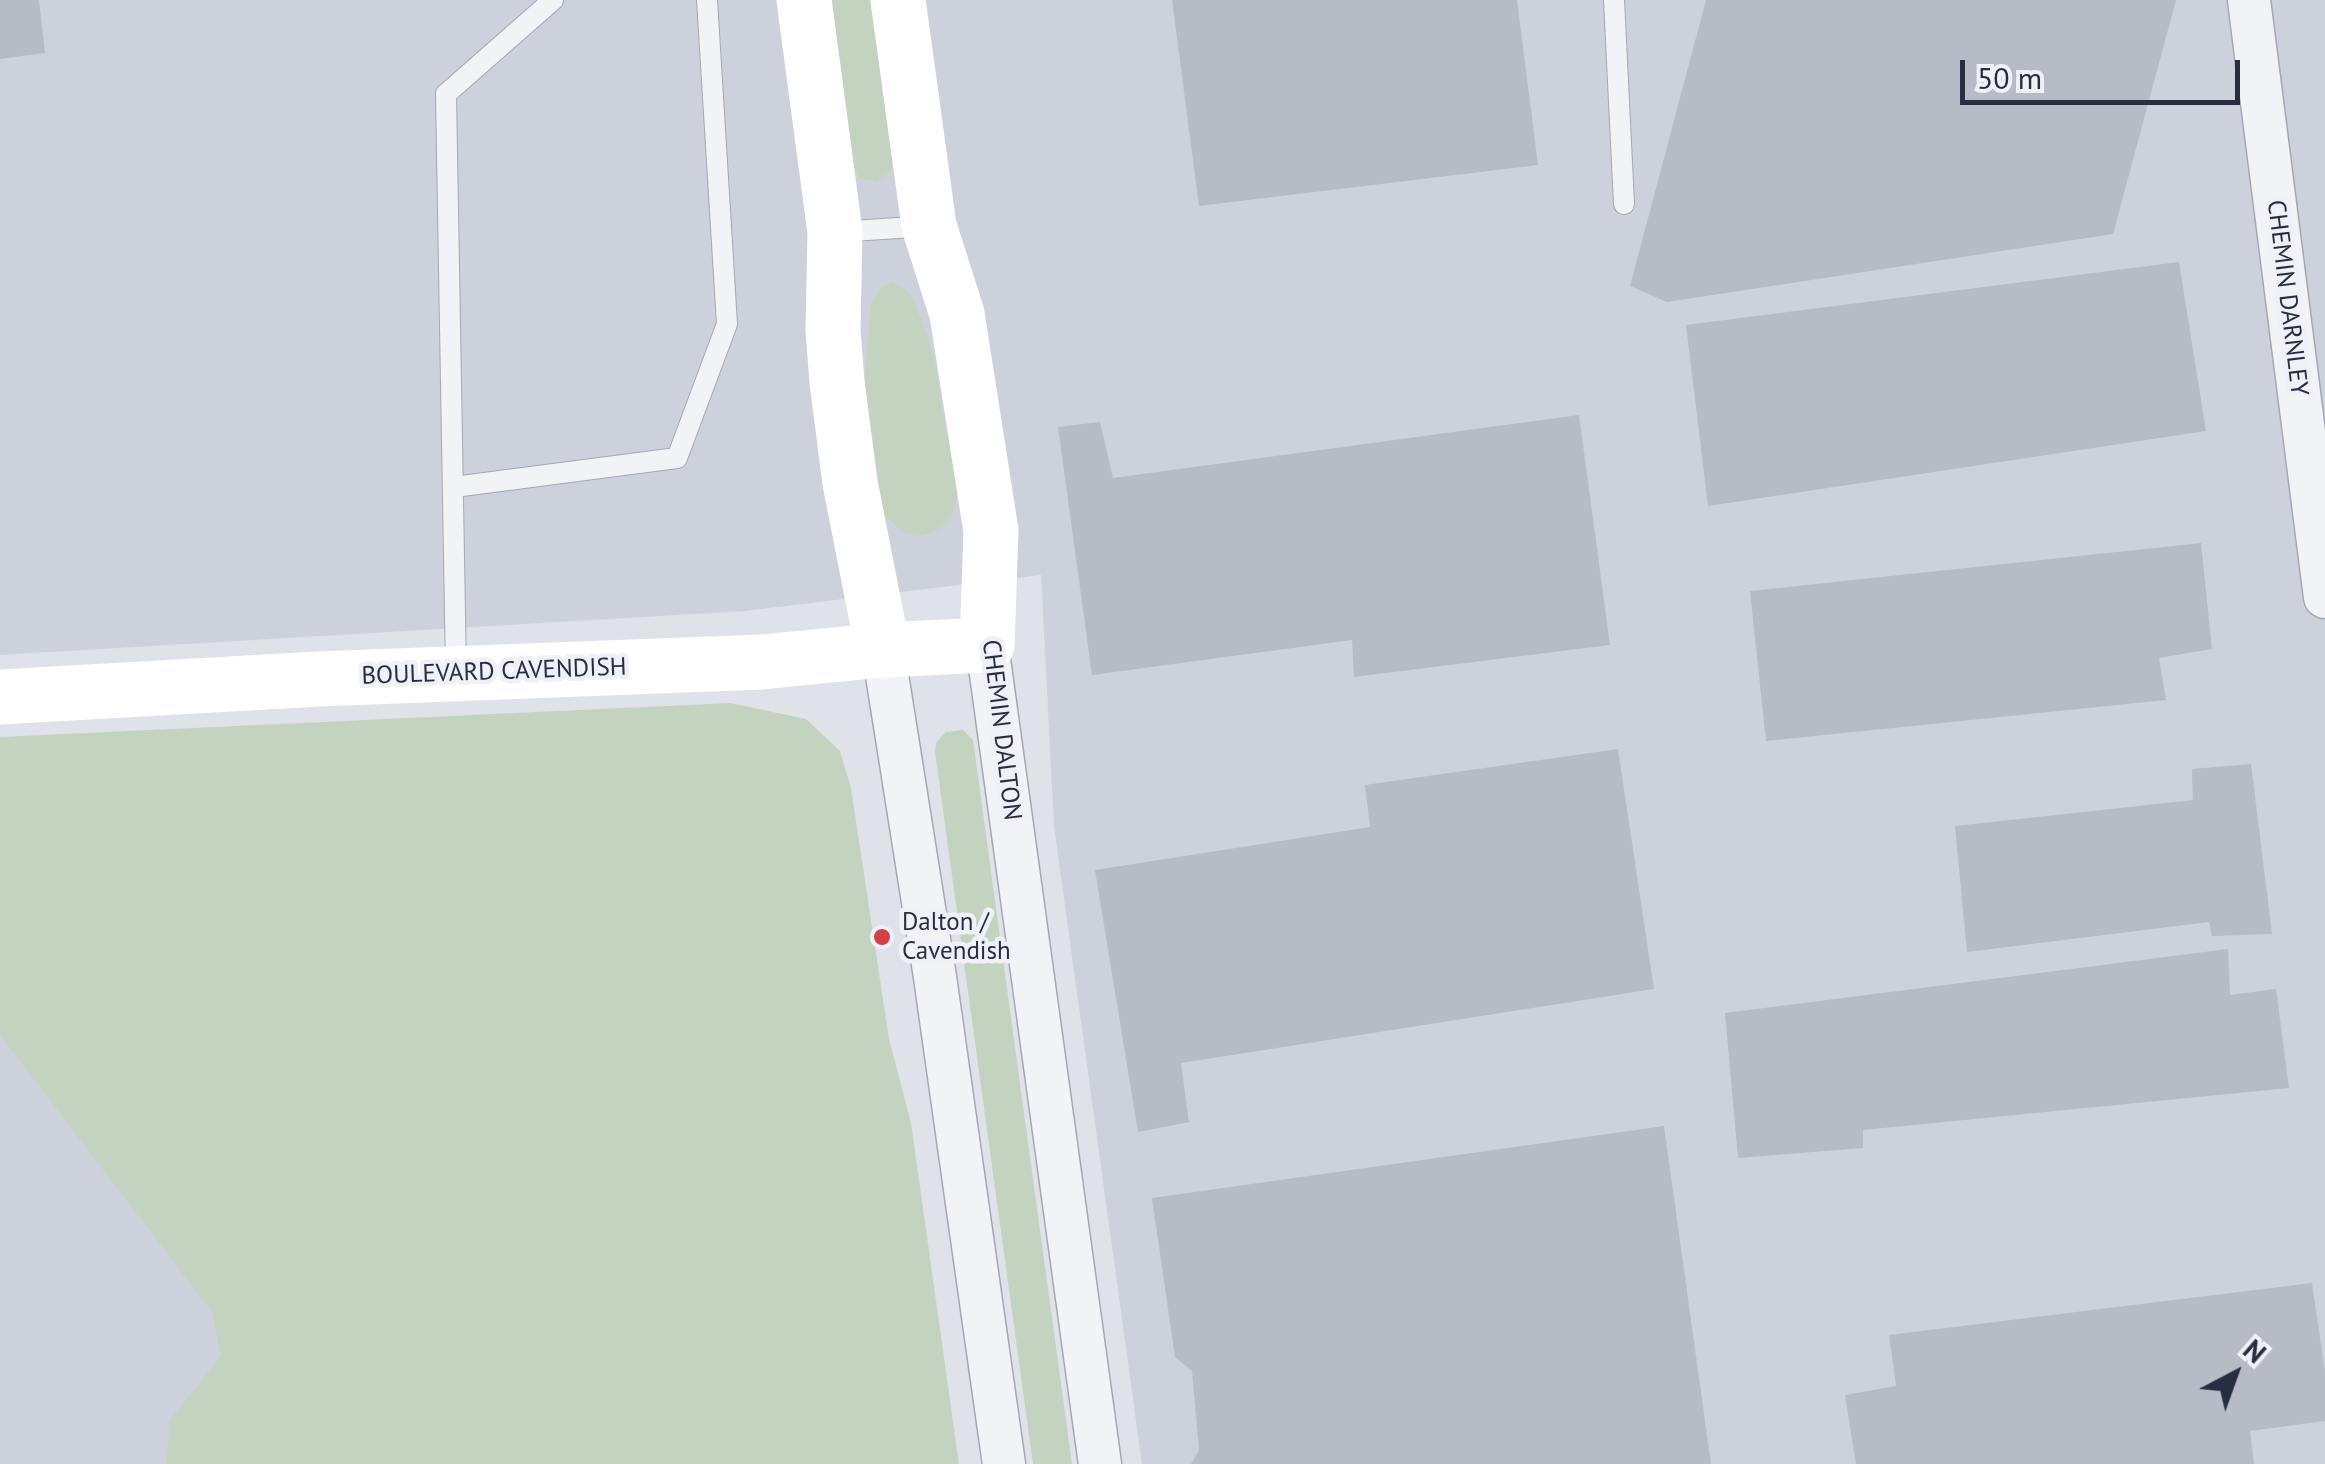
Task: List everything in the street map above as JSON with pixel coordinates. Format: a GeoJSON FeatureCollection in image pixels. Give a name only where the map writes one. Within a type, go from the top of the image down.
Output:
{"type":"FeatureCollection","features":[{"type":"Feature","properties":{"kind":"main road"},"geometry":{"type":"LineString","coordinates":[[804,0],[836,232],[833,330],[837,382],[850,482],[883,650]]}},
{"type":"Feature","properties":{"kind":"main road","name":"CHEMIN DALTON"},"geometry":{"type":"LineString","coordinates":[[898,0],[929,226],[957,314],[991,531],[987,645]]}},
{"type":"Feature","properties":{"kind":"main road","name":"BOULEVARD CAVENDISH"},"geometry":{"type":"LineString","coordinates":[[0,696],[762,662],[987,645]]}},
{"type":"Feature","properties":{"kind":"street","name":"CHEMIN DARNLEY"},"geometry":{"type":"LineString","coordinates":[[2249,0],[2325,597]]}},
{"type":"Feature","properties":{"kind":"street","name":"CHEMIN DALTON"},"geometry":{"type":"LineString","coordinates":[[987,645],[1100,1464]]}},
{"type":"Feature","properties":{"kind":"street"},"geometry":{"type":"LineString","coordinates":[[883,650],[936,977],[1004,1464]]}},
{"type":"Feature","properties":{"kind":"lane"},"geometry":{"type":"LineString","coordinates":[[456,674],[446,94],[553,0]]}},
{"type":"Feature","properties":{"kind":"lane"},"geometry":{"type":"LineString","coordinates":[[454,486],[678,458],[727,324],[707,0]]}},
{"type":"Feature","properties":{"kind":"lane"},"geometry":{"type":"LineString","coordinates":[[1614,0],[1624,204]]}},
{"type":"Feature","properties":{"kind":"lane"},"geometry":{"type":"LineString","coordinates":[[836,232],[929,226]]}},
{"type":"Feature","properties":{"kind":"shaded area"},"geometry":{"type":"Polygon","coordinates":[[[0,0],[2325,0],[2325,1464],[1142,1464],[1054,826],[1041,575],[745,611],[0,655],[0,0]]]}},
{"type":"Feature","properties":{"kind":"shaded area"},"geometry":{"type":"Polygon","coordinates":[[[0,1025],[232,1297],[235,1464],[0,1464],[0,1025]]]}},
{"type":"Feature","properties":{"kind":"green space"},"geometry":{"type":"Polygon","coordinates":[[[830,0],[870,0],[893,163],[891,171],[876,182],[859,178],[852,163],[830,0]]]}},
{"type":"Feature","properties":{"kind":"green space"},"geometry":{"type":"Polygon","coordinates":[[[892,282],[907,291],[916,305],[934,357],[957,492],[952,517],[932,533],[918,536],[904,533],[884,515],[868,407],[865,376],[871,303],[882,286],[892,282]]]}},
{"type":"Feature","properties":{"kind":"green space"},"geometry":{"type":"Polygon","coordinates":[[[730,703],[806,719],[840,751],[851,788],[889,1039],[911,1123],[959,1464],[166,1464],[170,1420],[221,1356],[212,1312],[0,1035],[0,737],[730,703]]]}},
{"type":"Feature","properties":{"kind":"green space"},"geometry":{"type":"Polygon","coordinates":[[[963,730],[973,740],[1072,1464],[1033,1464],[935,752],[936,743],[946,732],[963,730]]]}},
{"type":"Feature","properties":{"kind":"building"},"geometry":{"type":"Polygon","coordinates":[[[0,0],[39,0],[45,53],[0,59],[0,0]]]}},
{"type":"Feature","properties":{"kind":"building"},"geometry":{"type":"Polygon","coordinates":[[[1172,0],[1517,0],[1538,165],[1199,206],[1172,0]]]}},
{"type":"Feature","properties":{"kind":"building"},"geometry":{"type":"Polygon","coordinates":[[[1706,0],[2176,0],[2113,234],[1667,302],[1630,286],[1706,0]]]}},
{"type":"Feature","properties":{"kind":"building"},"geometry":{"type":"Polygon","coordinates":[[[2179,262],[2206,431],[1708,506],[1686,325],[2179,262]]]}},
{"type":"Feature","properties":{"kind":"building"},"geometry":{"type":"Polygon","coordinates":[[[1579,415],[1610,645],[1354,677],[1352,640],[1092,675],[1058,427],[1100,422],[1113,478],[1579,415]]]}},
{"type":"Feature","properties":{"kind":"building"},"geometry":{"type":"Polygon","coordinates":[[[2201,543],[2212,649],[2159,658],[2166,700],[1766,741],[1750,591],[2201,543]]]}},
{"type":"Feature","properties":{"kind":"building"},"geometry":{"type":"Polygon","coordinates":[[[1618,749],[1654,989],[1181,1063],[1189,1122],[1138,1132],[1095,870],[1370,827],[1365,785],[1618,749]]]}},
{"type":"Feature","properties":{"kind":"building"},"geometry":{"type":"Polygon","coordinates":[[[2251,764],[2272,934],[2212,936],[2209,922],[1967,952],[1955,826],[2193,800],[2192,769],[2251,764]]]}},
{"type":"Feature","properties":{"kind":"building"},"geometry":{"type":"Polygon","coordinates":[[[2228,949],[2230,995],[2276,989],[2289,1088],[1863,1130],[1863,1148],[1738,1158],[1725,1013],[2228,949]]]}},
{"type":"Feature","properties":{"kind":"building"},"geometry":{"type":"Polygon","coordinates":[[[1664,1126],[1711,1464],[1191,1464],[1199,1450],[1192,1371],[1175,1357],[1152,1198],[1664,1126]]]}},
{"type":"Feature","properties":{"kind":"building"},"geometry":{"type":"Polygon","coordinates":[[[2312,1283],[2325,1372],[2325,1421],[2250,1431],[2254,1464],[1856,1464],[1845,1395],[1896,1386],[1889,1335],[2312,1283]]]}},
{"type":"Feature","properties":{"kind":"place","name":"Dalton / Cavendish"},"geometry":{"type":"Point","coordinates":[882,937]}}]}
